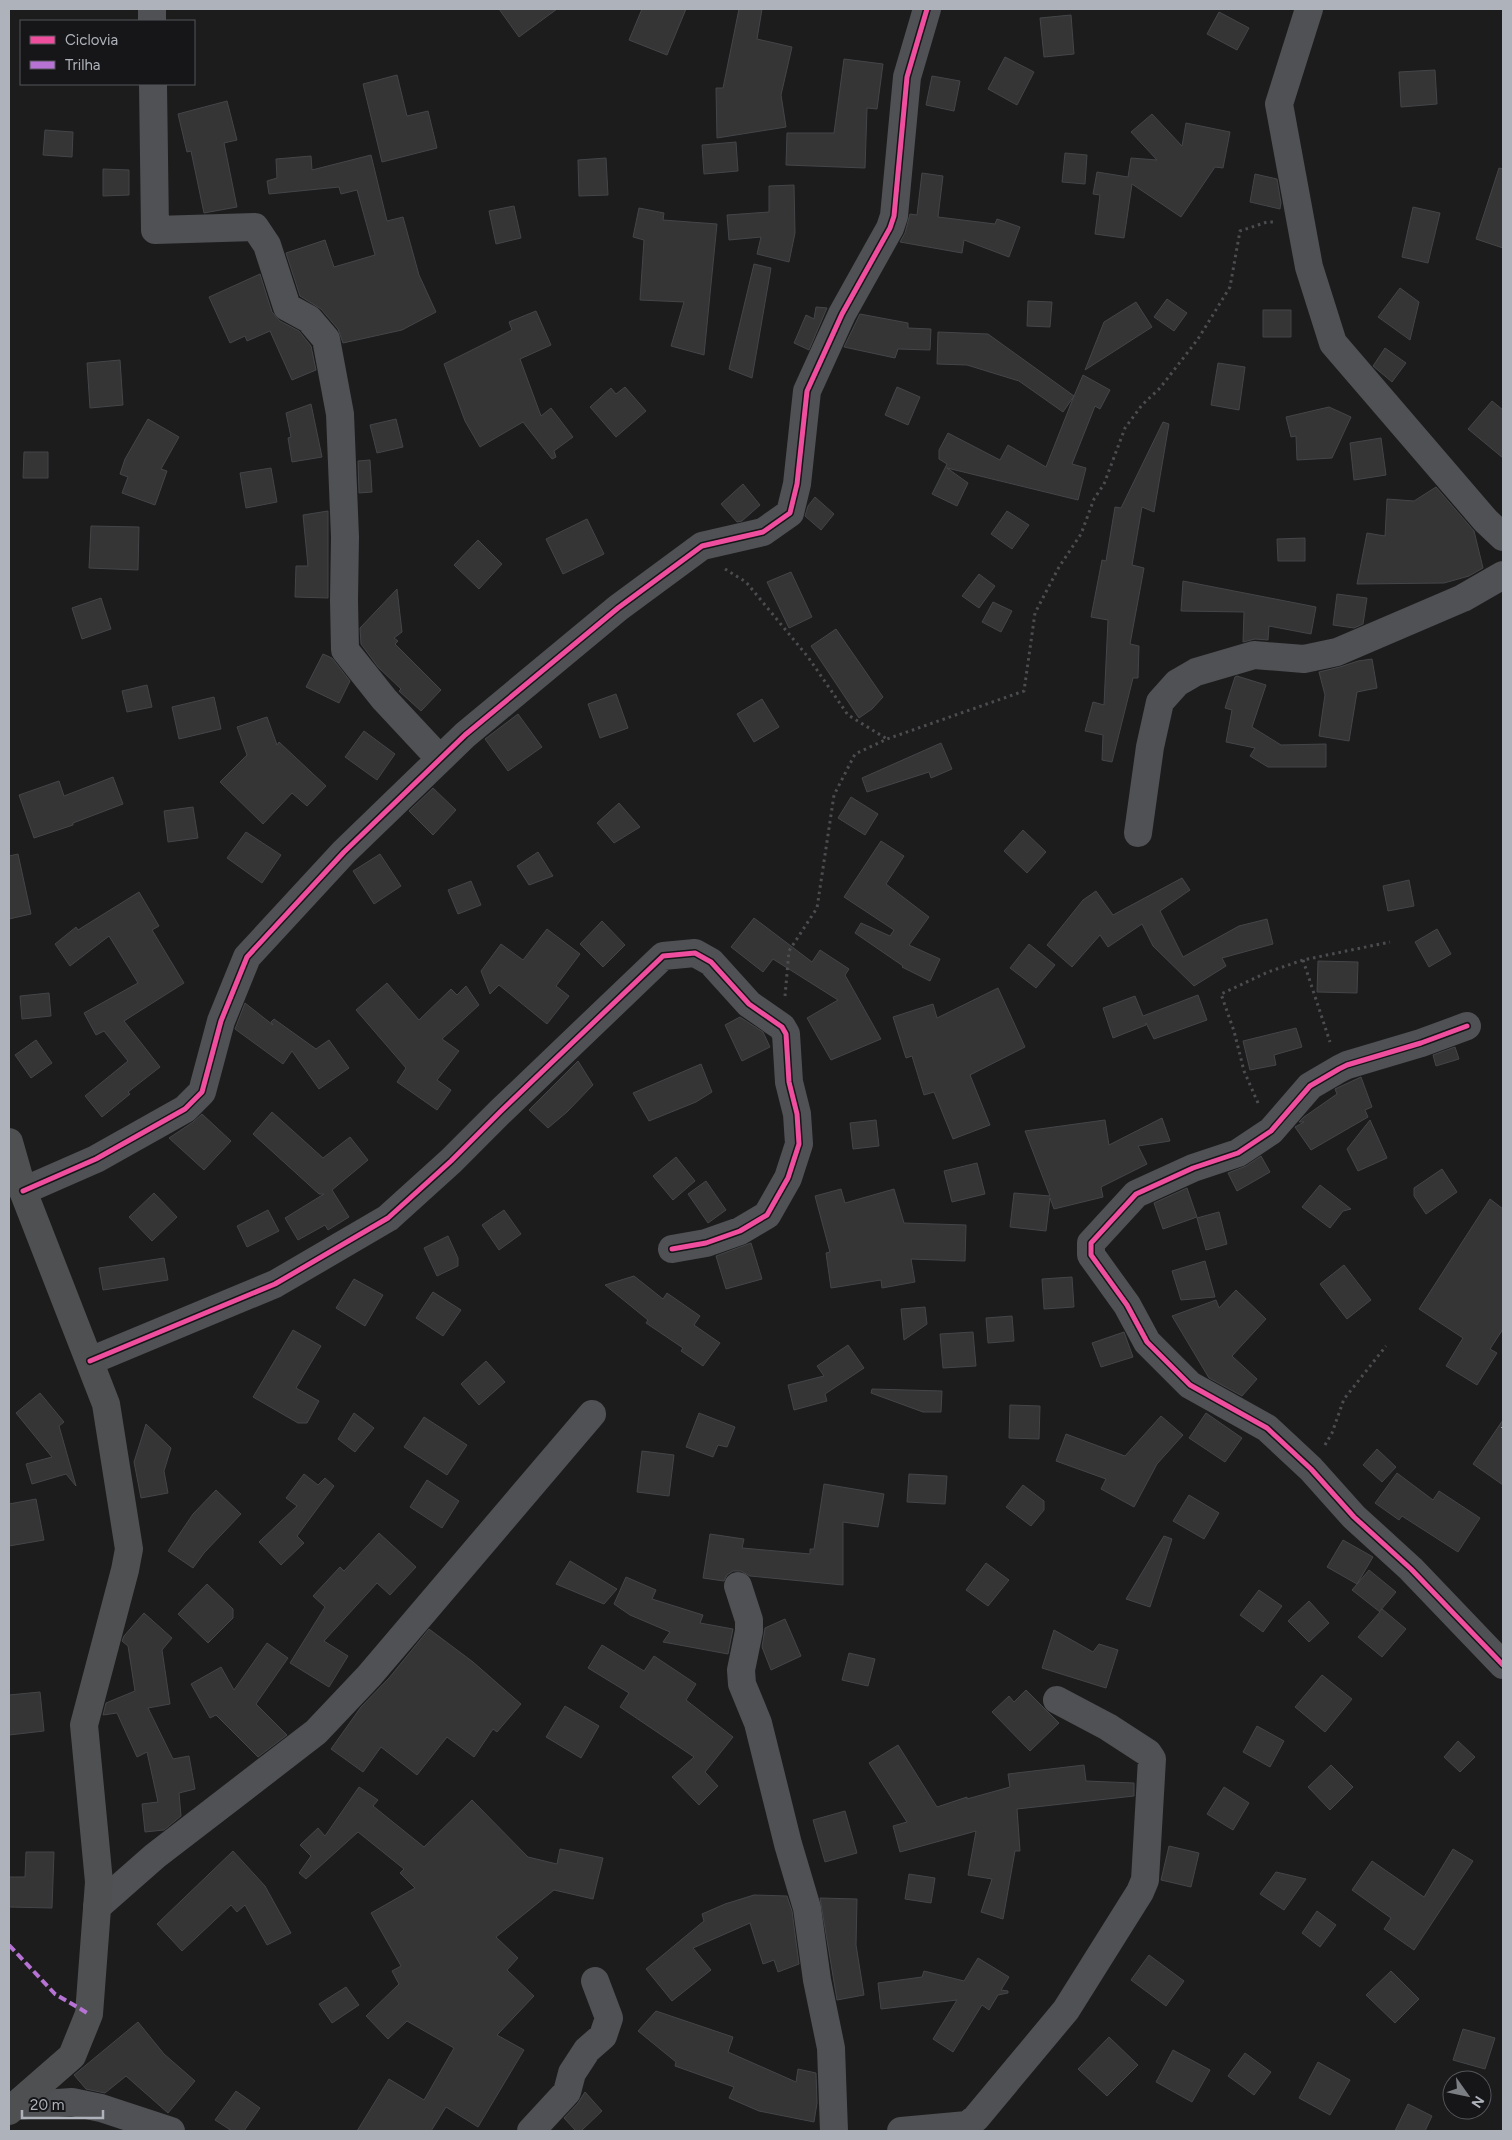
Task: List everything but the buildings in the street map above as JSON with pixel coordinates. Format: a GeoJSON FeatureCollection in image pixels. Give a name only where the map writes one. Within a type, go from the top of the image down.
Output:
{"type":"FeatureCollection","features":[{"type":"Feature","properties":{"kind":"street"},"geometry":{"type":"LineString","coordinates":[[23,1191],[96,1159],[185,1109],[202,1092],[222,1021],[247,957],[344,852],[465,735],[618,608],[702,546],[763,532],[790,513],[798,484],[807,391],[842,314],[890,228],[894,216],[907,78],[927,9]]}},
{"type":"Feature","properties":{"kind":"street"},"geometry":{"type":"LineString","coordinates":[[1309,9],[1279,104],[1309,266],[1333,343],[1486,521],[1503,537]]}},
{"type":"Feature","properties":{"kind":"street"},"geometry":{"type":"LineString","coordinates":[[153,85],[155,230],[255,227],[267,245],[287,307],[309,319],[326,339],[340,414],[345,537],[344,600],[346,650],[384,699],[440,759]]}},
{"type":"Feature","properties":{"kind":"street"},"geometry":{"type":"LineString","coordinates":[[1138,833],[1150,747],[1160,702],[1177,683],[1196,672],[1254,655],[1304,659],[1337,652],[1463,598],[1503,575]]}},
{"type":"Feature","properties":{"kind":"street"},"geometry":{"type":"LineString","coordinates":[[90,1361],[275,1284],[388,1218],[452,1161],[501,1111],[663,956],[694,953],[711,962],[749,1004],[782,1027],[786,1034],[789,1082],[797,1114],[800,1144],[788,1178],[767,1215],[740,1231],[706,1243],[672,1249]]}},
{"type":"Feature","properties":{"kind":"street"},"geometry":{"type":"LineString","coordinates":[[1467,1026],[1421,1043],[1347,1065],[1310,1086],[1271,1131],[1238,1153],[1193,1168],[1136,1194],[1091,1243],[1091,1255],[1127,1305],[1148,1342],[1190,1385],[1267,1428],[1311,1469],[1354,1517],[1412,1569],[1503,1665]]}},
{"type":"Feature","properties":{"kind":"street"},"geometry":{"type":"LineString","coordinates":[[9,1142],[23,1191],[106,1404],[128,1549],[125,1570],[84,1725],[99,1882],[90,2014],[72,2056],[11,2108]]}},
{"type":"Feature","properties":{"kind":"street"},"geometry":{"type":"LineString","coordinates":[[97,1907],[155,1856],[316,1732],[369,1676],[592,1414]]}},
{"type":"Feature","properties":{"kind":"street"},"geometry":{"type":"LineString","coordinates":[[738,1586],[749,1620],[749,1631],[741,1670],[742,1684],[758,1723],[788,1844],[807,1908],[831,2048],[834,2131]]}},
{"type":"Feature","properties":{"kind":"street"},"geometry":{"type":"LineString","coordinates":[[900,2131],[967,2125],[976,2118],[1066,2010],[1140,1892],[1145,1880],[1152,1759],[1148,1753],[1108,1727],[1057,1700]]}},
{"type":"Feature","properties":{"kind":"street"},"geometry":{"type":"LineString","coordinates":[[531,2131],[567,2092],[572,2073],[586,2050],[603,2036],[609,2018],[595,1981]]}},
{"type":"Feature","properties":{"kind":"street"},"geometry":{"type":"LineString","coordinates":[[11,2108],[72,2102],[101,2108],[171,2131]]}},
{"type":"Feature","properties":{"kind":"path"},"geometry":{"type":"LineString","coordinates":[[782,1027],[789,951],[817,908],[834,795],[855,754],[887,739],[1024,691],[1035,613],[1060,567],[1081,534],[1094,499],[1104,484],[1125,428],[1142,406],[1160,388],[1198,339],[1230,287],[1240,231],[1267,222],[1301,225]]}},
{"type":"Feature","properties":{"kind":"path"},"geometry":{"type":"LineString","coordinates":[[702,546],[713,560],[746,582],[808,657],[848,715],[887,739]]}},
{"type":"Feature","properties":{"kind":"path"},"geometry":{"type":"LineString","coordinates":[[1271,1131],[1244,1071],[1234,1031],[1221,994],[1268,972],[1303,960],[1390,942]]}},
{"type":"Feature","properties":{"kind":"path"},"geometry":{"type":"LineString","coordinates":[[1303,960],[1339,1069]]}},
{"type":"Feature","properties":{"kind":"path"},"geometry":{"type":"LineString","coordinates":[[1311,1469],[1332,1433],[1344,1399],[1386,1346]]}},
{"type":"Feature","properties":{"kind":"marked path"},"geometry":{"type":"LineString","coordinates":[[9,1945],[55,1994],[89,2014]]}},
{"type":"Feature","properties":{"kind":"cycle path"},"geometry":{"type":"LineString","coordinates":[[23,1191],[96,1159],[185,1109],[202,1092],[221,1021],[247,957],[344,852],[465,735],[618,608],[702,546],[763,532],[790,513],[797,484],[807,391],[842,314],[890,228],[894,216],[907,77],[927,9]]}},
{"type":"Feature","properties":{"kind":"cycle path"},"geometry":{"type":"LineString","coordinates":[[90,1361],[275,1284],[388,1218],[451,1161],[663,956],[695,953],[711,962],[749,1004],[782,1027],[786,1034],[789,1082],[797,1114],[799,1144],[788,1178],[767,1215],[740,1231],[706,1243],[672,1249]]}},
{"type":"Feature","properties":{"kind":"cycle path"},"geometry":{"type":"LineString","coordinates":[[1467,1026],[1421,1043],[1347,1065],[1310,1086],[1271,1131],[1238,1153],[1193,1168],[1136,1194],[1091,1243],[1091,1255],[1127,1305],[1147,1342],[1190,1385],[1267,1428],[1311,1469],[1354,1517],[1411,1569],[1503,1665]]}}]}
